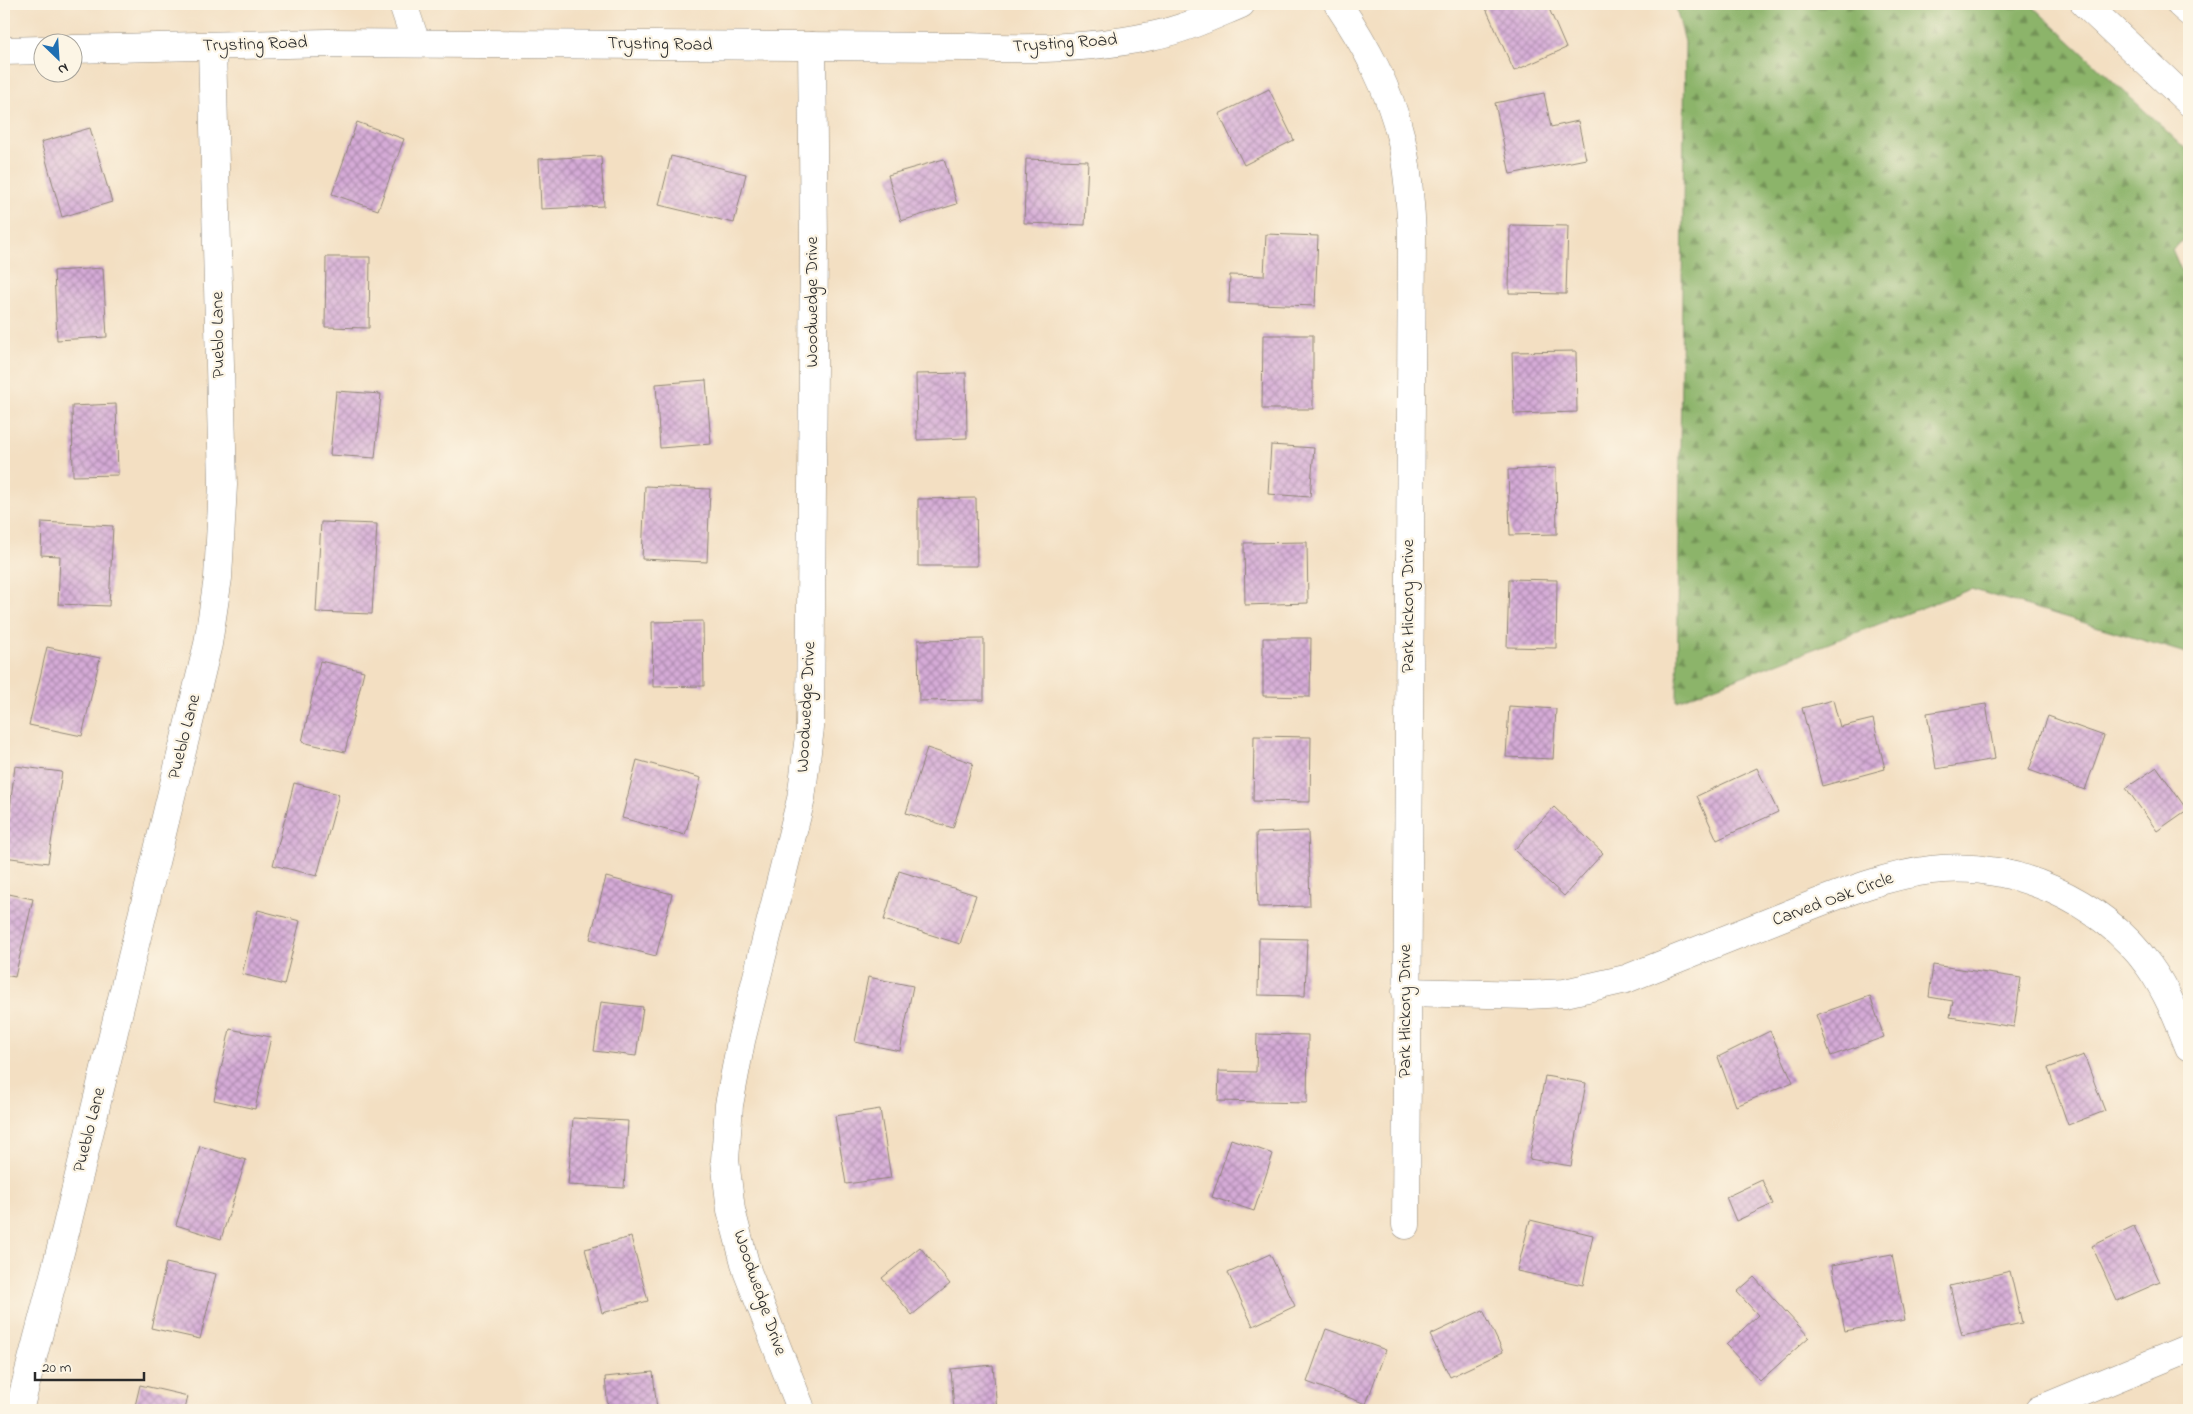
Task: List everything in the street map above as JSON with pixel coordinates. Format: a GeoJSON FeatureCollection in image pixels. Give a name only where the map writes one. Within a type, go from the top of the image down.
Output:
{"type":"FeatureCollection","features":[{"type":"Feature","properties":{"kind":"street"},"geometry":{"type":"LineString","coordinates":[[403,4],[416,43]]}},
{"type":"Feature","properties":{"kind":"street","name":"Trysting Road"},"geometry":{"type":"LineString","coordinates":[[82,49],[328,43],[1068,48],[1152,36],[1196,23],[1241,4]]}},
{"type":"Feature","properties":{"kind":"street","name":"Park Hickory Drive"},"geometry":{"type":"LineString","coordinates":[[1338,4],[1366,46],[1380,75],[1401,137],[1407,168],[1412,233],[1406,1225]]}},
{"type":"Feature","properties":{"kind":"street"},"geometry":{"type":"LineString","coordinates":[[2085,4],[2189,102]]}},
{"type":"Feature","properties":{"kind":"street"},"geometry":{"type":"LineString","coordinates":[[2180,4],[2189,12]]}},
{"type":"Feature","properties":{"kind":"street","name":"Woodwedge Drive"},"geometry":{"type":"LineString","coordinates":[[800,1406],[747,1271],[731,1210],[725,1160],[729,1105],[741,1041],[801,799],[810,728],[814,254],[812,46]]}},
{"type":"Feature","properties":{"kind":"street","name":"Pueblo Lane"},"geometry":{"type":"LineString","coordinates":[[19,1410],[68,1219],[208,644],[218,578],[223,485],[212,47]]}},
{"type":"Feature","properties":{"kind":"street"},"geometry":{"type":"LineString","coordinates":[[4,50],[32,50]]}},
{"type":"Feature","properties":{"kind":"street","name":"Carved Oak Circle"},"geometry":{"type":"LineString","coordinates":[[1406,992],[1528,995],[1565,993],[1596,988],[1626,979],[1828,899],[1896,876],[1955,868],[2005,873],[2053,889],[2096,914],[2134,948],[2150,967],[2175,1010],[2189,1047]]}},
{"type":"Feature","properties":{"kind":"street"},"geometry":{"type":"LineString","coordinates":[[2039,1410],[2189,1348]]}},
{"type":"Feature","properties":{"kind":"green space"},"geometry":{"type":"Polygon","coordinates":[[[1675,4],[2030,4],[2189,152],[2189,236],[2172,249],[2189,289],[2189,654],[1971,589],[1677,701],[1685,42],[1675,4]]]}},
{"type":"Feature","properties":{"kind":"building"},"geometry":{"type":"Polygon","coordinates":[[[1484,4],[1547,4],[1566,48],[1514,71],[1484,4]]]}},
{"type":"Feature","properties":{"kind":"building"},"geometry":{"type":"Polygon","coordinates":[[[1269,89],[1294,140],[1244,165],[1219,114],[1269,89]]]}},
{"type":"Feature","properties":{"kind":"building"},"geometry":{"type":"Polygon","coordinates":[[[1544,93],[1551,127],[1578,121],[1586,159],[1510,174],[1495,103],[1544,93]]]}},
{"type":"Feature","properties":{"kind":"building"},"geometry":{"type":"Polygon","coordinates":[[[357,122],[404,139],[378,210],[332,194],[357,122]]]}},
{"type":"Feature","properties":{"kind":"building"},"geometry":{"type":"Polygon","coordinates":[[[90,128],[112,202],[62,217],[41,142],[90,128]]]}},
{"type":"Feature","properties":{"kind":"building"},"geometry":{"type":"Polygon","coordinates":[[[601,156],[604,206],[541,209],[539,159],[601,156]]]}},
{"type":"Feature","properties":{"kind":"building"},"geometry":{"type":"Polygon","coordinates":[[[671,156],[746,174],[734,223],[659,205],[671,156]]]}},
{"type":"Feature","properties":{"kind":"building"},"geometry":{"type":"Polygon","coordinates":[[[944,159],[957,204],[901,221],[888,175],[944,159]]]}},
{"type":"Feature","properties":{"kind":"building"},"geometry":{"type":"Polygon","coordinates":[[[1026,159],[1088,161],[1085,225],[1024,223],[1026,159]]]}},
{"type":"Feature","properties":{"kind":"building"},"geometry":{"type":"Polygon","coordinates":[[[1510,225],[1568,226],[1566,294],[1509,293],[1510,225]]]}},
{"type":"Feature","properties":{"kind":"building"},"geometry":{"type":"Polygon","coordinates":[[[1266,234],[1318,236],[1315,306],[1229,303],[1230,275],[1264,276],[1266,234]]]}},
{"type":"Feature","properties":{"kind":"building"},"geometry":{"type":"Polygon","coordinates":[[[326,257],[370,257],[369,328],[325,327],[326,257]]]}},
{"type":"Feature","properties":{"kind":"building"},"geometry":{"type":"Polygon","coordinates":[[[103,268],[107,337],[57,340],[54,271],[103,268]]]}},
{"type":"Feature","properties":{"kind":"building"},"geometry":{"type":"Polygon","coordinates":[[[1263,335],[1313,335],[1313,409],[1262,409],[1263,335]]]}},
{"type":"Feature","properties":{"kind":"building"},"geometry":{"type":"Polygon","coordinates":[[[1576,351],[1577,412],[1514,414],[1512,352],[1576,351]]]}},
{"type":"Feature","properties":{"kind":"building"},"geometry":{"type":"Polygon","coordinates":[[[966,373],[967,438],[917,440],[916,374],[966,373]]]}},
{"type":"Feature","properties":{"kind":"building"},"geometry":{"type":"Polygon","coordinates":[[[706,380],[711,444],[660,448],[656,384],[706,380]]]}},
{"type":"Feature","properties":{"kind":"building"},"geometry":{"type":"Polygon","coordinates":[[[336,391],[381,394],[375,458],[330,455],[336,391]]]}},
{"type":"Feature","properties":{"kind":"building"},"geometry":{"type":"Polygon","coordinates":[[[116,404],[118,475],[73,476],[72,406],[116,404]]]}},
{"type":"Feature","properties":{"kind":"building"},"geometry":{"type":"Polygon","coordinates":[[[1271,445],[1314,448],[1310,497],[1268,494],[1271,445]]]}},
{"type":"Feature","properties":{"kind":"building"},"geometry":{"type":"Polygon","coordinates":[[[1556,468],[1557,534],[1510,535],[1508,470],[1556,468]]]}},
{"type":"Feature","properties":{"kind":"building"},"geometry":{"type":"Polygon","coordinates":[[[645,486],[710,489],[707,562],[642,559],[645,486]]]}},
{"type":"Feature","properties":{"kind":"building"},"geometry":{"type":"Polygon","coordinates":[[[976,498],[977,566],[918,566],[918,499],[976,498]]]}},
{"type":"Feature","properties":{"kind":"building"},"geometry":{"type":"Polygon","coordinates":[[[42,522],[113,526],[109,606],[58,604],[60,556],[41,555],[42,522]]]}},
{"type":"Feature","properties":{"kind":"building"},"geometry":{"type":"Polygon","coordinates":[[[321,522],[377,524],[372,614],[316,612],[321,522]]]}},
{"type":"Feature","properties":{"kind":"building"},"geometry":{"type":"Polygon","coordinates":[[[1307,542],[1308,603],[1245,605],[1244,543],[1307,542]]]}},
{"type":"Feature","properties":{"kind":"building"},"geometry":{"type":"Polygon","coordinates":[[[1509,579],[1557,580],[1556,648],[1507,647],[1509,579]]]}},
{"type":"Feature","properties":{"kind":"building"},"geometry":{"type":"Polygon","coordinates":[[[703,621],[704,686],[653,687],[652,622],[703,621]]]}},
{"type":"Feature","properties":{"kind":"building"},"geometry":{"type":"Polygon","coordinates":[[[1263,638],[1311,638],[1310,697],[1263,696],[1263,638]]]}},
{"type":"Feature","properties":{"kind":"building"},"geometry":{"type":"Polygon","coordinates":[[[984,639],[984,700],[919,701],[918,640],[984,639]]]}},
{"type":"Feature","properties":{"kind":"building"},"geometry":{"type":"Polygon","coordinates":[[[47,647],[100,658],[82,736],[29,725],[47,647]]]}},
{"type":"Feature","properties":{"kind":"building"},"geometry":{"type":"Polygon","coordinates":[[[320,661],[364,671],[345,752],[302,742],[320,661]]]}},
{"type":"Feature","properties":{"kind":"building"},"geometry":{"type":"Polygon","coordinates":[[[1833,700],[1840,727],[1873,719],[1885,769],[1822,786],[1802,708],[1833,700]]]}},
{"type":"Feature","properties":{"kind":"building"},"geometry":{"type":"Polygon","coordinates":[[[1986,704],[1995,759],[1936,769],[1927,713],[1986,704]]]}},
{"type":"Feature","properties":{"kind":"building"},"geometry":{"type":"Polygon","coordinates":[[[1509,706],[1556,709],[1553,759],[1506,757],[1509,706]]]}},
{"type":"Feature","properties":{"kind":"building"},"geometry":{"type":"Polygon","coordinates":[[[2048,716],[2104,736],[2085,790],[2029,770],[2048,716]]]}},
{"type":"Feature","properties":{"kind":"building"},"geometry":{"type":"Polygon","coordinates":[[[1254,736],[1311,737],[1310,802],[1253,801],[1254,736]]]}},
{"type":"Feature","properties":{"kind":"building"},"geometry":{"type":"Polygon","coordinates":[[[927,748],[973,763],[953,828],[906,813],[927,748]]]}},
{"type":"Feature","properties":{"kind":"building"},"geometry":{"type":"Polygon","coordinates":[[[637,760],[701,778],[685,835],[622,818],[637,760]]]}},
{"type":"Feature","properties":{"kind":"building"},"geometry":{"type":"Polygon","coordinates":[[[15,766],[62,772],[48,863],[4,857],[15,766]]]}},
{"type":"Feature","properties":{"kind":"building"},"geometry":{"type":"Polygon","coordinates":[[[2157,767],[2187,810],[2157,831],[2126,788],[2157,767]]]}},
{"type":"Feature","properties":{"kind":"building"},"geometry":{"type":"Polygon","coordinates":[[[1757,768],[1778,812],[1717,840],[1697,796],[1757,768]]]}},
{"type":"Feature","properties":{"kind":"building"},"geometry":{"type":"Polygon","coordinates":[[[294,783],[339,794],[317,876],[273,865],[294,783]]]}},
{"type":"Feature","properties":{"kind":"building"},"geometry":{"type":"Polygon","coordinates":[[[1554,807],[1603,853],[1564,896],[1514,850],[1554,807]]]}},
{"type":"Feature","properties":{"kind":"building"},"geometry":{"type":"Polygon","coordinates":[[[1308,831],[1310,906],[1258,907],[1256,833],[1308,831]]]}},
{"type":"Feature","properties":{"kind":"building"},"geometry":{"type":"Polygon","coordinates":[[[899,871],[976,895],[960,944],[884,920],[899,871]]]}},
{"type":"Feature","properties":{"kind":"building"},"geometry":{"type":"Polygon","coordinates":[[[606,877],[672,894],[656,956],[590,939],[606,877]]]}},
{"type":"Feature","properties":{"kind":"building"},"geometry":{"type":"Polygon","coordinates":[[[4,893],[33,899],[15,977],[4,975],[4,893]]]}},
{"type":"Feature","properties":{"kind":"building"},"geometry":{"type":"Polygon","coordinates":[[[258,910],[300,921],[284,985],[242,974],[258,910]]]}},
{"type":"Feature","properties":{"kind":"building"},"geometry":{"type":"Polygon","coordinates":[[[1259,938],[1307,939],[1305,996],[1258,995],[1259,938]]]}},
{"type":"Feature","properties":{"kind":"building"},"geometry":{"type":"Polygon","coordinates":[[[1933,965],[2021,978],[2014,1027],[1950,1017],[1953,1001],[1929,997],[1933,965]]]}},
{"type":"Feature","properties":{"kind":"building"},"geometry":{"type":"Polygon","coordinates":[[[868,977],[913,986],[900,1051],[855,1042],[868,977]]]}},
{"type":"Feature","properties":{"kind":"building"},"geometry":{"type":"Polygon","coordinates":[[[1870,996],[1884,1037],[1831,1056],[1816,1015],[1870,996]]]}},
{"type":"Feature","properties":{"kind":"building"},"geometry":{"type":"Polygon","coordinates":[[[601,1002],[643,1007],[636,1056],[594,1051],[601,1002]]]}},
{"type":"Feature","properties":{"kind":"building"},"geometry":{"type":"Polygon","coordinates":[[[230,1029],[271,1037],[255,1109],[214,1100],[230,1029]]]}},
{"type":"Feature","properties":{"kind":"building"},"geometry":{"type":"Polygon","coordinates":[[[1770,1031],[1793,1082],[1736,1106],[1718,1057],[1770,1031]]]}},
{"type":"Feature","properties":{"kind":"building"},"geometry":{"type":"Polygon","coordinates":[[[1257,1034],[1308,1035],[1307,1103],[1218,1101],[1219,1071],[1256,1072],[1257,1034]]]}},
{"type":"Feature","properties":{"kind":"building"},"geometry":{"type":"Polygon","coordinates":[[[2084,1055],[2105,1111],[2068,1125],[2048,1068],[2084,1055]]]}},
{"type":"Feature","properties":{"kind":"building"},"geometry":{"type":"Polygon","coordinates":[[[1545,1076],[1586,1083],[1571,1166],[1529,1159],[1545,1076]]]}},
{"type":"Feature","properties":{"kind":"building"},"geometry":{"type":"Polygon","coordinates":[[[880,1109],[891,1178],[846,1184],[835,1116],[880,1109]]]}},
{"type":"Feature","properties":{"kind":"building"},"geometry":{"type":"Polygon","coordinates":[[[573,1118],[628,1121],[624,1188],[568,1185],[573,1118]]]}},
{"type":"Feature","properties":{"kind":"building"},"geometry":{"type":"Polygon","coordinates":[[[1231,1139],[1273,1154],[1254,1211],[1212,1197],[1231,1139]]]}},
{"type":"Feature","properties":{"kind":"building"},"geometry":{"type":"Polygon","coordinates":[[[200,1146],[246,1160],[221,1239],[176,1225],[200,1146]]]}},
{"type":"Feature","properties":{"kind":"building"},"geometry":{"type":"Polygon","coordinates":[[[1762,1180],[1773,1204],[1736,1221],[1726,1197],[1762,1180]]]}},
{"type":"Feature","properties":{"kind":"building"},"geometry":{"type":"Polygon","coordinates":[[[1530,1220],[1593,1235],[1583,1285],[1517,1271],[1530,1220]]]}},
{"type":"Feature","properties":{"kind":"building"},"geometry":{"type":"Polygon","coordinates":[[[2134,1226],[2160,1282],[2117,1301],[2092,1246],[2134,1226]]]}},
{"type":"Feature","properties":{"kind":"building"},"geometry":{"type":"Polygon","coordinates":[[[631,1237],[648,1301],[602,1313],[585,1249],[631,1237]]]}},
{"type":"Feature","properties":{"kind":"building"},"geometry":{"type":"Polygon","coordinates":[[[920,1247],[950,1284],[912,1315],[882,1278],[920,1247]]]}},
{"type":"Feature","properties":{"kind":"building"},"geometry":{"type":"Polygon","coordinates":[[[1270,1254],[1295,1306],[1253,1326],[1228,1273],[1270,1254]]]}},
{"type":"Feature","properties":{"kind":"building"},"geometry":{"type":"Polygon","coordinates":[[[1892,1254],[1905,1320],[1845,1331],[1832,1265],[1892,1254]]]}},
{"type":"Feature","properties":{"kind":"building"},"geometry":{"type":"Polygon","coordinates":[[[166,1263],[216,1274],[200,1339],[151,1328],[166,1263]]]}},
{"type":"Feature","properties":{"kind":"building"},"geometry":{"type":"Polygon","coordinates":[[[2010,1271],[2022,1323],[1962,1336],[1950,1286],[2010,1271]]]}},
{"type":"Feature","properties":{"kind":"building"},"geometry":{"type":"Polygon","coordinates":[[[1754,1277],[1809,1337],[1760,1381],[1726,1345],[1758,1315],[1737,1292],[1754,1277]]]}},
{"type":"Feature","properties":{"kind":"building"},"geometry":{"type":"Polygon","coordinates":[[[1483,1310],[1503,1352],[1450,1377],[1430,1335],[1483,1310]]]}},
{"type":"Feature","properties":{"kind":"building"},"geometry":{"type":"Polygon","coordinates":[[[1326,1329],[1386,1350],[1366,1404],[1307,1382],[1326,1329]]]}},
{"type":"Feature","properties":{"kind":"building"},"geometry":{"type":"Polygon","coordinates":[[[993,1365],[997,1410],[954,1410],[951,1369],[993,1365]]]}},
{"type":"Feature","properties":{"kind":"building"},"geometry":{"type":"Polygon","coordinates":[[[653,1372],[657,1410],[608,1410],[605,1377],[653,1372]]]}},
{"type":"Feature","properties":{"kind":"building"},"geometry":{"type":"Polygon","coordinates":[[[140,1385],[188,1396],[185,1410],[134,1410],[140,1385]]]}}]}
